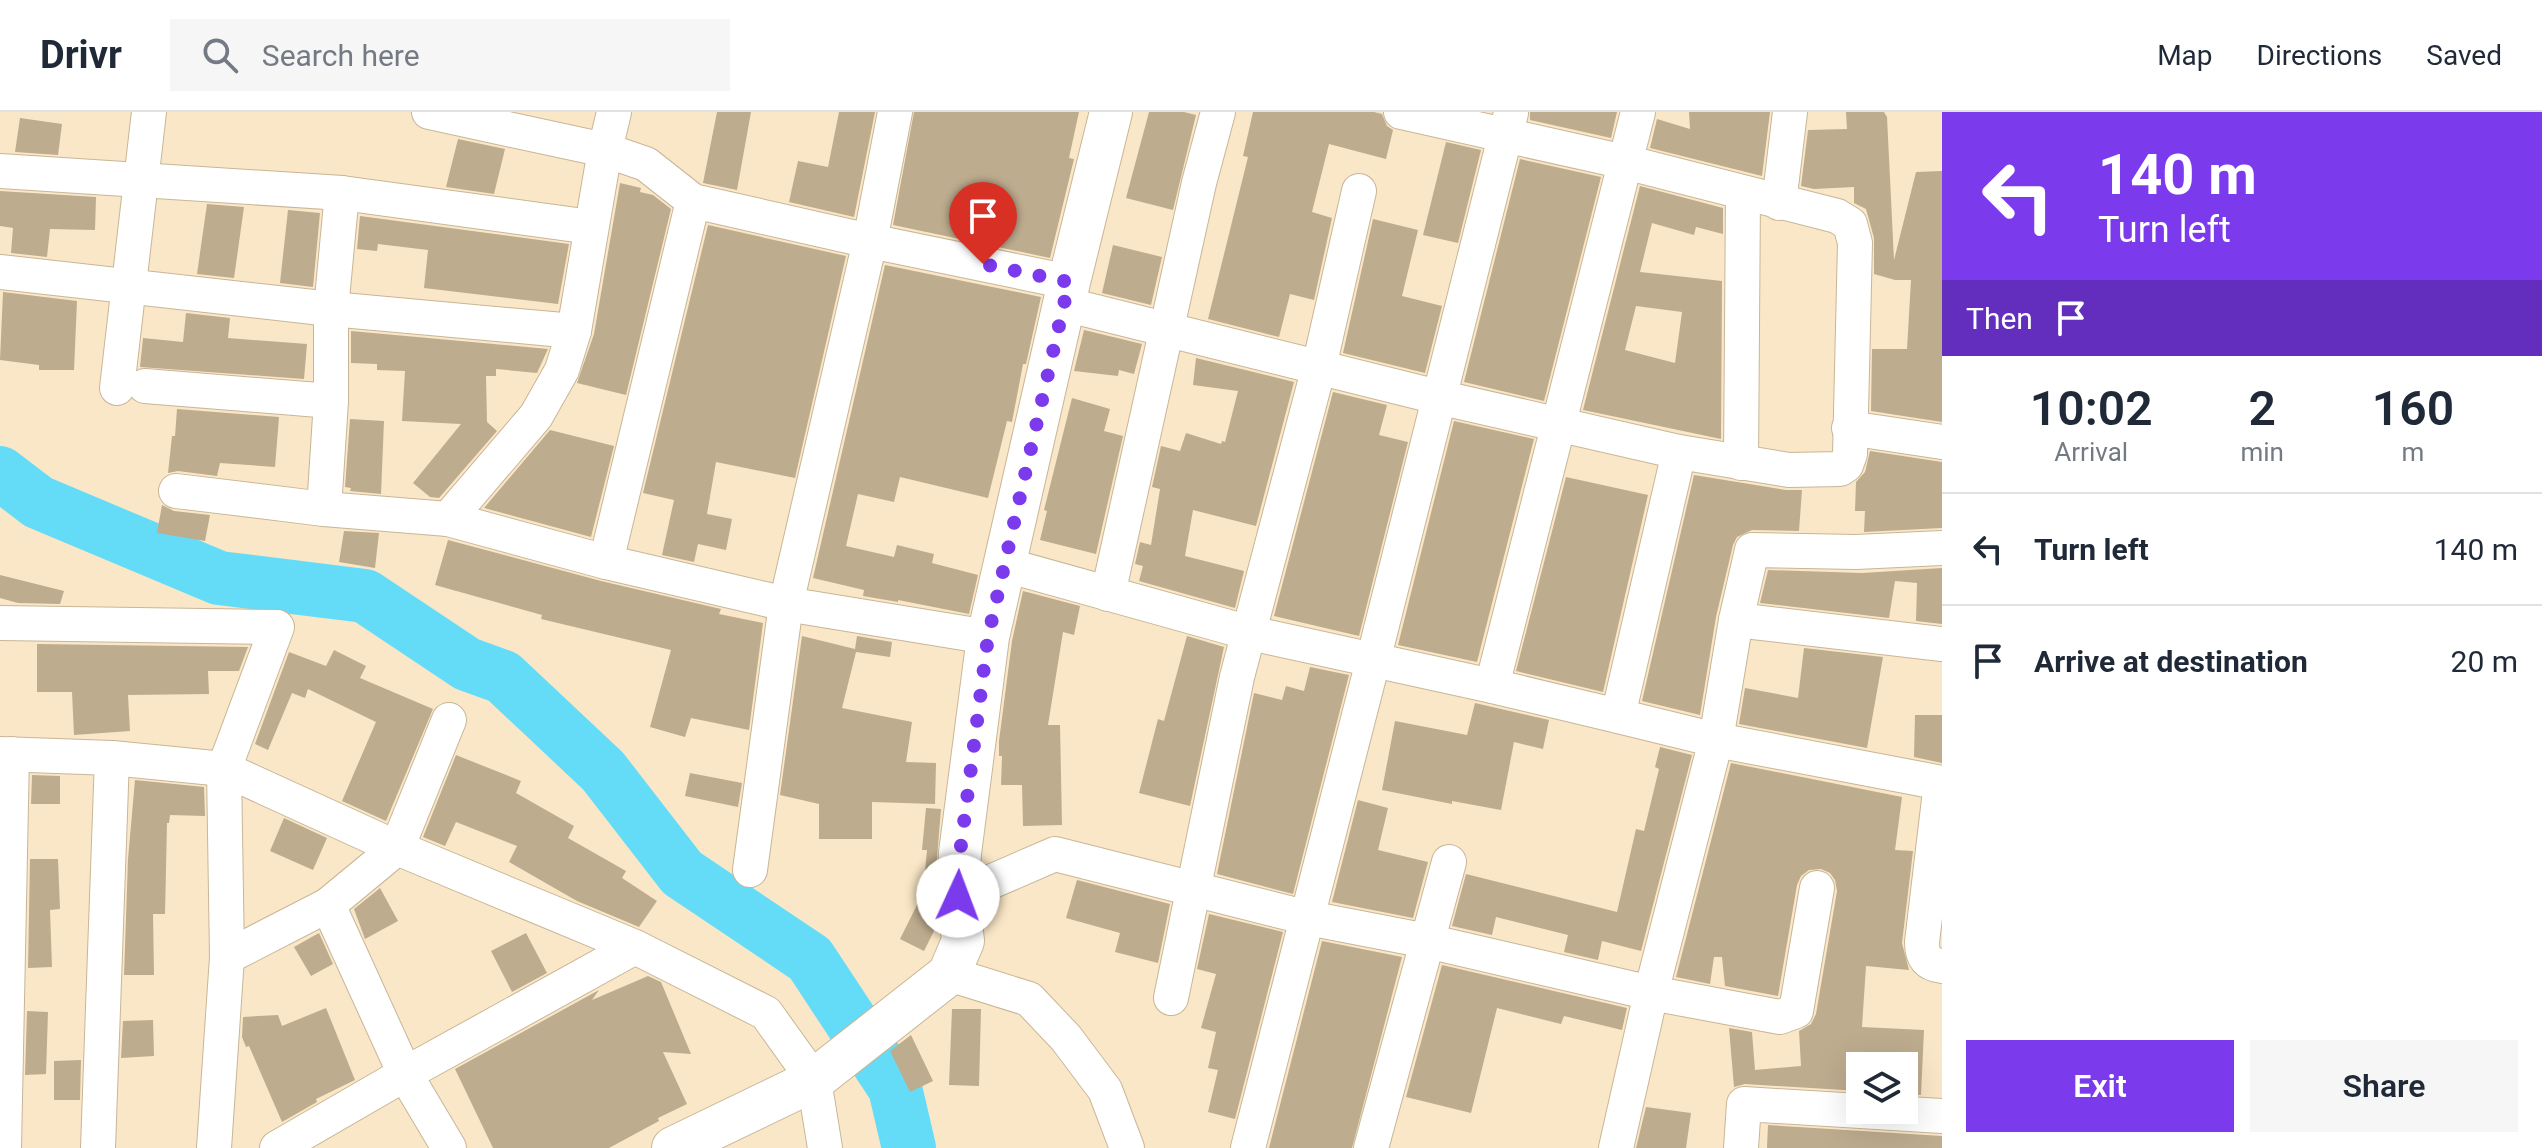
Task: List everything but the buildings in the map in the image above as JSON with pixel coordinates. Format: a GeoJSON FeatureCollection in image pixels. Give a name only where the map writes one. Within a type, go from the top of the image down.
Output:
{"type":"FeatureCollection","features":[{"type":"Feature","properties":{"kind":"street"},"geometry":{"type":"LineString","coordinates":[[149,112],[127,285],[131,387],[331,401]]}},
{"type":"Feature","properties":{"kind":"street"},"geometry":{"type":"LineString","coordinates":[[429,112],[605,150],[646,164],[693,201],[870,241],[1066,293],[1167,328],[1438,397],[1679,452],[1741,463],[1789,470],[1840,469],[1846,465],[1850,454],[1855,243],[1850,224],[1837,216],[1625,162],[1509,123],[1401,112]]}},
{"type":"Feature","properties":{"kind":"street"},"geometry":{"type":"LineString","coordinates":[[448,519],[536,416],[562,370],[574,331],[614,112]]}},
{"type":"Feature","properties":{"kind":"street"},"geometry":{"type":"LineString","coordinates":[[750,870],[786,604],[870,241],[895,112]]}},
{"type":"Feature","properties":{"kind":"street"},"geometry":{"type":"LineString","coordinates":[[691,1144],[814,1080],[949,974],[963,941],[958,896],[960,853],[988,637],[1066,293],[1111,112]]}},
{"type":"Feature","properties":{"kind":"street"},"geometry":{"type":"LineString","coordinates":[[1108,594],[1218,112]]}},
{"type":"Feature","properties":{"kind":"street"},"geometry":{"type":"LineString","coordinates":[[1492,686],[1638,112]]}},
{"type":"Feature","properties":{"kind":"street"},"geometry":{"type":"LineString","coordinates":[[1779,203],[1790,112]]}},
{"type":"Feature","properties":{"kind":"street"},"geometry":{"type":"LineString","coordinates":[[1248,1148],[1375,660],[1438,397],[1509,123]]}},
{"type":"Feature","properties":{"kind":"street"},"geometry":{"type":"LineString","coordinates":[[0,171],[342,193],[591,227]]}},
{"type":"Feature","properties":{"kind":"street"},"geometry":{"type":"LineString","coordinates":[[1171,998],[1237,677],[1319,367],[1359,191]]}},
{"type":"Feature","properties":{"kind":"street"},"geometry":{"type":"LineString","coordinates":[[324,509],[331,401],[331,309],[342,193]]}},
{"type":"Feature","properties":{"kind":"street"},"geometry":{"type":"LineString","coordinates":[[1741,463],[1743,194]]}},
{"type":"Feature","properties":{"kind":"street"},"geometry":{"type":"LineString","coordinates":[[606,562],[693,201]]}},
{"type":"Feature","properties":{"kind":"street"},"geometry":{"type":"LineString","coordinates":[[0,272],[331,309],[574,331]]}},
{"type":"Feature","properties":{"kind":"street"},"geometry":{"type":"LineString","coordinates":[[1849,428],[1942,442]]}},
{"type":"Feature","properties":{"kind":"street"},"geometry":{"type":"LineString","coordinates":[[1618,716],[1679,452]]}},
{"type":"Feature","properties":{"kind":"street"},"geometry":{"type":"LineString","coordinates":[[176,491],[324,509],[448,519],[606,562],[786,604],[988,637]]}},
{"type":"Feature","properties":{"kind":"street"},"geometry":{"type":"LineString","coordinates":[[1616,1148],[1651,993],[1716,740],[1736,620],[1752,550],[1856,552],[1942,548]]}},
{"type":"Feature","properties":{"kind":"street"},"geometry":{"type":"LineString","coordinates":[[1006,565],[1250,633],[1492,686],[1716,740],[1941,783],[1922,953],[1931,964],[1942,966]]}},
{"type":"Feature","properties":{"kind":"street"},"geometry":{"type":"LineString","coordinates":[[1736,620],[1942,644]]}},
{"type":"Feature","properties":{"kind":"street"},"geometry":{"type":"LineString","coordinates":[[0,623],[277,627],[224,769],[227,957],[214,1148]]}},
{"type":"Feature","properties":{"kind":"street"},"geometry":{"type":"LineString","coordinates":[[227,957],[328,905],[397,848],[449,720]]}},
{"type":"Feature","properties":{"kind":"street"},"geometry":{"type":"LineString","coordinates":[[4,1148],[6,754],[112,758],[224,769],[397,848],[635,947],[766,1013],[814,1080],[825,1148]]}},
{"type":"Feature","properties":{"kind":"street"},"geometry":{"type":"LineString","coordinates":[[98,1148],[112,758]]}},
{"type":"Feature","properties":{"kind":"street"},"geometry":{"type":"LineString","coordinates":[[958,896],[1055,854],[1308,918],[1427,941],[1651,993],[1780,1017],[1796,1011],[1817,888]]}},
{"type":"Feature","properties":{"kind":"street"},"geometry":{"type":"LineString","coordinates":[[1371,1148],[1449,862]]}},
{"type":"Feature","properties":{"kind":"street"},"geometry":{"type":"LineString","coordinates":[[328,905],[405,1074],[449,1148]]}},
{"type":"Feature","properties":{"kind":"street"},"geometry":{"type":"LineString","coordinates":[[277,1148],[635,947]]}},
{"type":"Feature","properties":{"kind":"street"},"geometry":{"type":"LineString","coordinates":[[949,974],[1029,999],[1066,1038],[1105,1090],[1127,1148]]}},
{"type":"Feature","properties":{"kind":"street"},"geometry":{"type":"LineString","coordinates":[[1741,1148],[1744,1104],[1942,1116]]}},
{"type":"Feature","properties":{"kind":"waterway"},"geometry":{"type":"LineString","coordinates":[[0,473],[38,502],[219,578],[365,596],[467,664],[503,677],[603,771],[682,873],[810,959],[895,1088],[909,1148]]}},
{"type":"Feature","properties":{"kind":"route"},"geometry":{"type":"LineString","coordinates":[[958,896],[960,853],[988,637],[1069,282],[983,264]]}}]}
